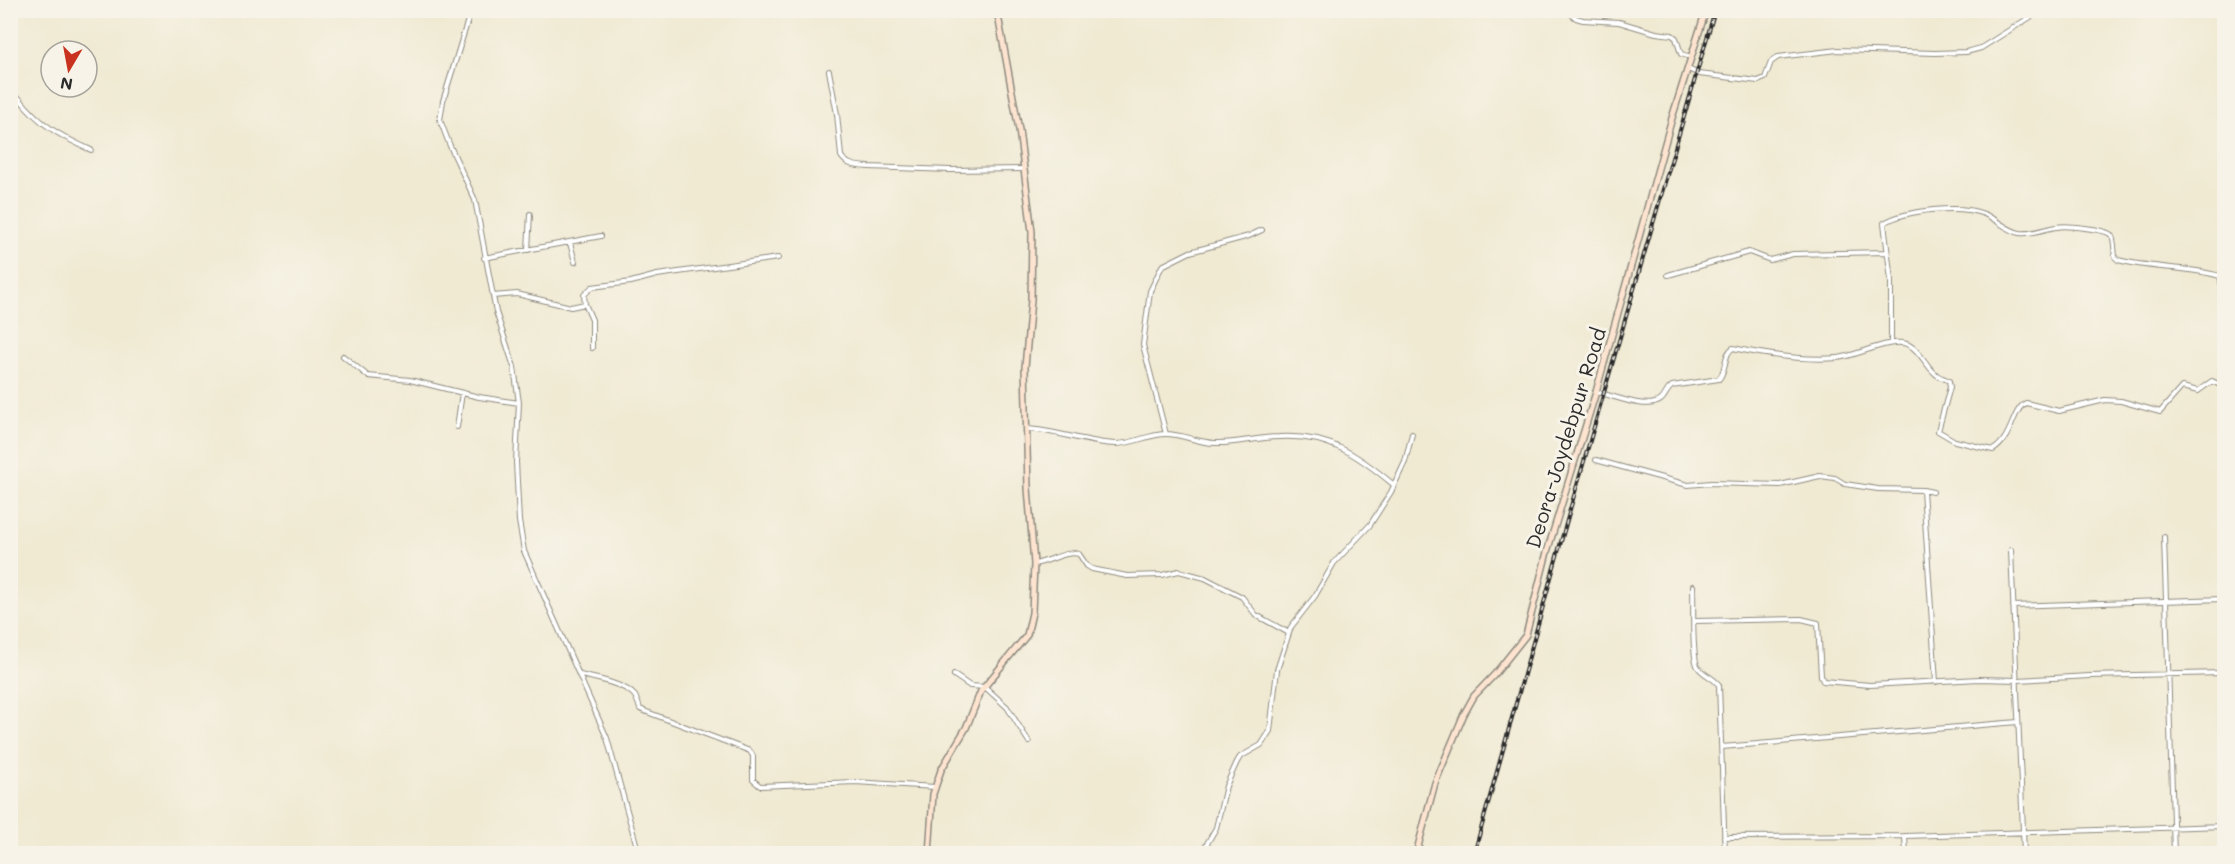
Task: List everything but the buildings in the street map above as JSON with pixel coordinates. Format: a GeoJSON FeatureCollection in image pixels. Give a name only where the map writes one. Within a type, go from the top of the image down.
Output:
{"type":"FeatureCollection","features":[{"type":"Feature","properties":{"kind":"street"},"geometry":{"type":"LineString","coordinates":[[471,10],[443,101],[440,120],[474,200],[493,296],[514,367],[519,403],[516,462],[519,520],[524,551],[607,738],[639,854]]}},
{"type":"Feature","properties":{"kind":"street"},"geometry":{"type":"LineString","coordinates":[[929,854],[935,787],[941,770],[966,728],[976,699],[1027,635],[1032,613],[1034,564],[1026,429],[1025,367],[1032,272],[1032,232],[1025,169],[997,10]]}},
{"type":"Feature","properties":{"kind":"street"},"geometry":{"type":"LineString","coordinates":[[1566,10],[1576,18],[1583,20],[1619,21],[1656,33],[1672,35],[1676,38],[1681,54],[1692,57]]}},
{"type":"Feature","properties":{"kind":"street","name":"Deora-Joydebpur Road"},"geometry":{"type":"LineString","coordinates":[[1416,854],[1435,783],[1464,714],[1474,696],[1526,635],[1547,552],[1596,392],[1706,10]]}},
{"type":"Feature","properties":{"kind":"street"},"geometry":{"type":"LineString","coordinates":[[1688,69],[1699,74],[1758,81],[1765,78],[1771,62],[1778,57],[1838,50],[1966,52],[1981,48],[2032,16],[2050,10]]}},
{"type":"Feature","properties":{"kind":"street"},"geometry":{"type":"LineString","coordinates":[[829,71],[837,114],[841,156],[844,162],[856,166],[927,169],[1025,169]]}},
{"type":"Feature","properties":{"kind":"street"},"geometry":{"type":"LineString","coordinates":[[10,100],[19,98],[33,116],[56,134],[91,150]]}},
{"type":"Feature","properties":{"kind":"street"},"geometry":{"type":"LineString","coordinates":[[1891,342],[1892,280],[1884,223],[1891,219],[1934,210],[1958,208],[1976,211],[2022,234],[2059,226],[2110,233],[2113,237],[2115,257],[2118,260],[2142,266],[2220,276],[2224,297]]}},
{"type":"Feature","properties":{"kind":"street"},"geometry":{"type":"LineString","coordinates":[[528,250],[530,214]]}},
{"type":"Feature","properties":{"kind":"street"},"geometry":{"type":"LineString","coordinates":[[1166,434],[1143,345],[1150,291],[1162,266],[1190,252],[1249,236],[1262,230]]}},
{"type":"Feature","properties":{"kind":"street"},"geometry":{"type":"LineString","coordinates":[[484,258],[601,236]]}},
{"type":"Feature","properties":{"kind":"street"},"geometry":{"type":"LineString","coordinates":[[570,243],[575,262]]}},
{"type":"Feature","properties":{"kind":"street"},"geometry":{"type":"LineString","coordinates":[[1668,275],[1749,252],[1770,260],[1793,254],[1887,252]]}},
{"type":"Feature","properties":{"kind":"street"},"geometry":{"type":"LineString","coordinates":[[591,348],[592,320],[584,295],[592,287],[631,282],[657,275],[778,258]]}},
{"type":"Feature","properties":{"kind":"street"},"geometry":{"type":"LineString","coordinates":[[493,296],[517,294],[571,307],[585,304]]}},
{"type":"Feature","properties":{"kind":"street"},"geometry":{"type":"LineString","coordinates":[[1596,392],[1636,403],[1653,403],[1660,400],[1672,386],[1719,380],[1723,375],[1728,352],[1733,348],[1770,355],[1838,358],[1872,350],[1891,342],[1909,344],[1936,374],[1949,381],[1950,387],[1938,428],[1940,434],[1955,441],[1989,450],[1998,447],[2006,438],[2020,407],[2026,403],[2059,411],[2105,400],[2121,401],[2160,412],[2182,387],[2198,391],[2212,381],[2224,387]]}},
{"type":"Feature","properties":{"kind":"street"},"geometry":{"type":"LineString","coordinates":[[343,356],[368,376],[410,380],[462,393],[519,403]]}},
{"type":"Feature","properties":{"kind":"street"},"geometry":{"type":"LineString","coordinates":[[457,427],[462,393]]}},
{"type":"Feature","properties":{"kind":"street"},"geometry":{"type":"LineString","coordinates":[[1026,429],[1044,430],[1079,440],[1118,444],[1166,434],[1214,444],[1238,443],[1280,436],[1332,442],[1366,461],[1394,484]]}},
{"type":"Feature","properties":{"kind":"street"},"geometry":{"type":"LineString","coordinates":[[1201,854],[1216,828],[1226,786],[1237,762],[1240,757],[1261,745],[1270,731],[1277,670],[1288,633],[1315,596],[1334,563],[1370,525],[1405,462],[1412,434]]}},
{"type":"Feature","properties":{"kind":"street"},"geometry":{"type":"LineString","coordinates":[[1596,460],[1688,485],[1711,483],[1780,485],[1820,476],[1835,478],[1845,484],[1878,489],[1933,492]]}},
{"type":"Feature","properties":{"kind":"street"},"geometry":{"type":"LineString","coordinates":[[1923,490],[1936,682]]}},
{"type":"Feature","properties":{"kind":"street"},"geometry":{"type":"LineString","coordinates":[[2164,537],[2174,854]]}},
{"type":"Feature","properties":{"kind":"street"},"geometry":{"type":"LineString","coordinates":[[2011,550],[2024,854]]}},
{"type":"Feature","properties":{"kind":"street"},"geometry":{"type":"LineString","coordinates":[[1034,564],[1071,552],[1079,554],[1087,566],[1092,569],[1127,576],[1162,575],[1179,571],[1205,578],[1242,597],[1257,615],[1288,633]]}},
{"type":"Feature","properties":{"kind":"street"},"geometry":{"type":"LineString","coordinates":[[1693,586],[1695,621],[1693,657],[1700,670],[1716,680],[1719,685],[1725,854]]}},
{"type":"Feature","properties":{"kind":"street"},"geometry":{"type":"LineString","coordinates":[[2013,606],[2224,599]]}},
{"type":"Feature","properties":{"kind":"street"},"geometry":{"type":"LineString","coordinates":[[1695,621],[1801,619],[1818,623],[1823,681],[1870,685],[1979,679],[2016,680],[2224,673]]}},
{"type":"Feature","properties":{"kind":"street"},"geometry":{"type":"LineString","coordinates":[[580,675],[614,684],[631,693],[640,709],[750,751],[753,756],[753,780],[760,786],[855,782],[935,787]]}},
{"type":"Feature","properties":{"kind":"street"},"geometry":{"type":"LineString","coordinates":[[954,675],[970,686],[985,687],[1007,706],[1029,742]]}},
{"type":"Feature","properties":{"kind":"street"},"geometry":{"type":"LineString","coordinates":[[1722,747],[2018,722]]}},
{"type":"Feature","properties":{"kind":"street"},"geometry":{"type":"LineString","coordinates":[[1724,837],[1905,836],[2224,826]]}},
{"type":"Feature","properties":{"kind":"street"},"geometry":{"type":"LineString","coordinates":[[1905,836],[1906,854]]}},
{"type":"Feature","properties":{"kind":"railway"},"geometry":{"type":"LineString","coordinates":[[1474,854],[1569,513],[1715,10]]}}]}
